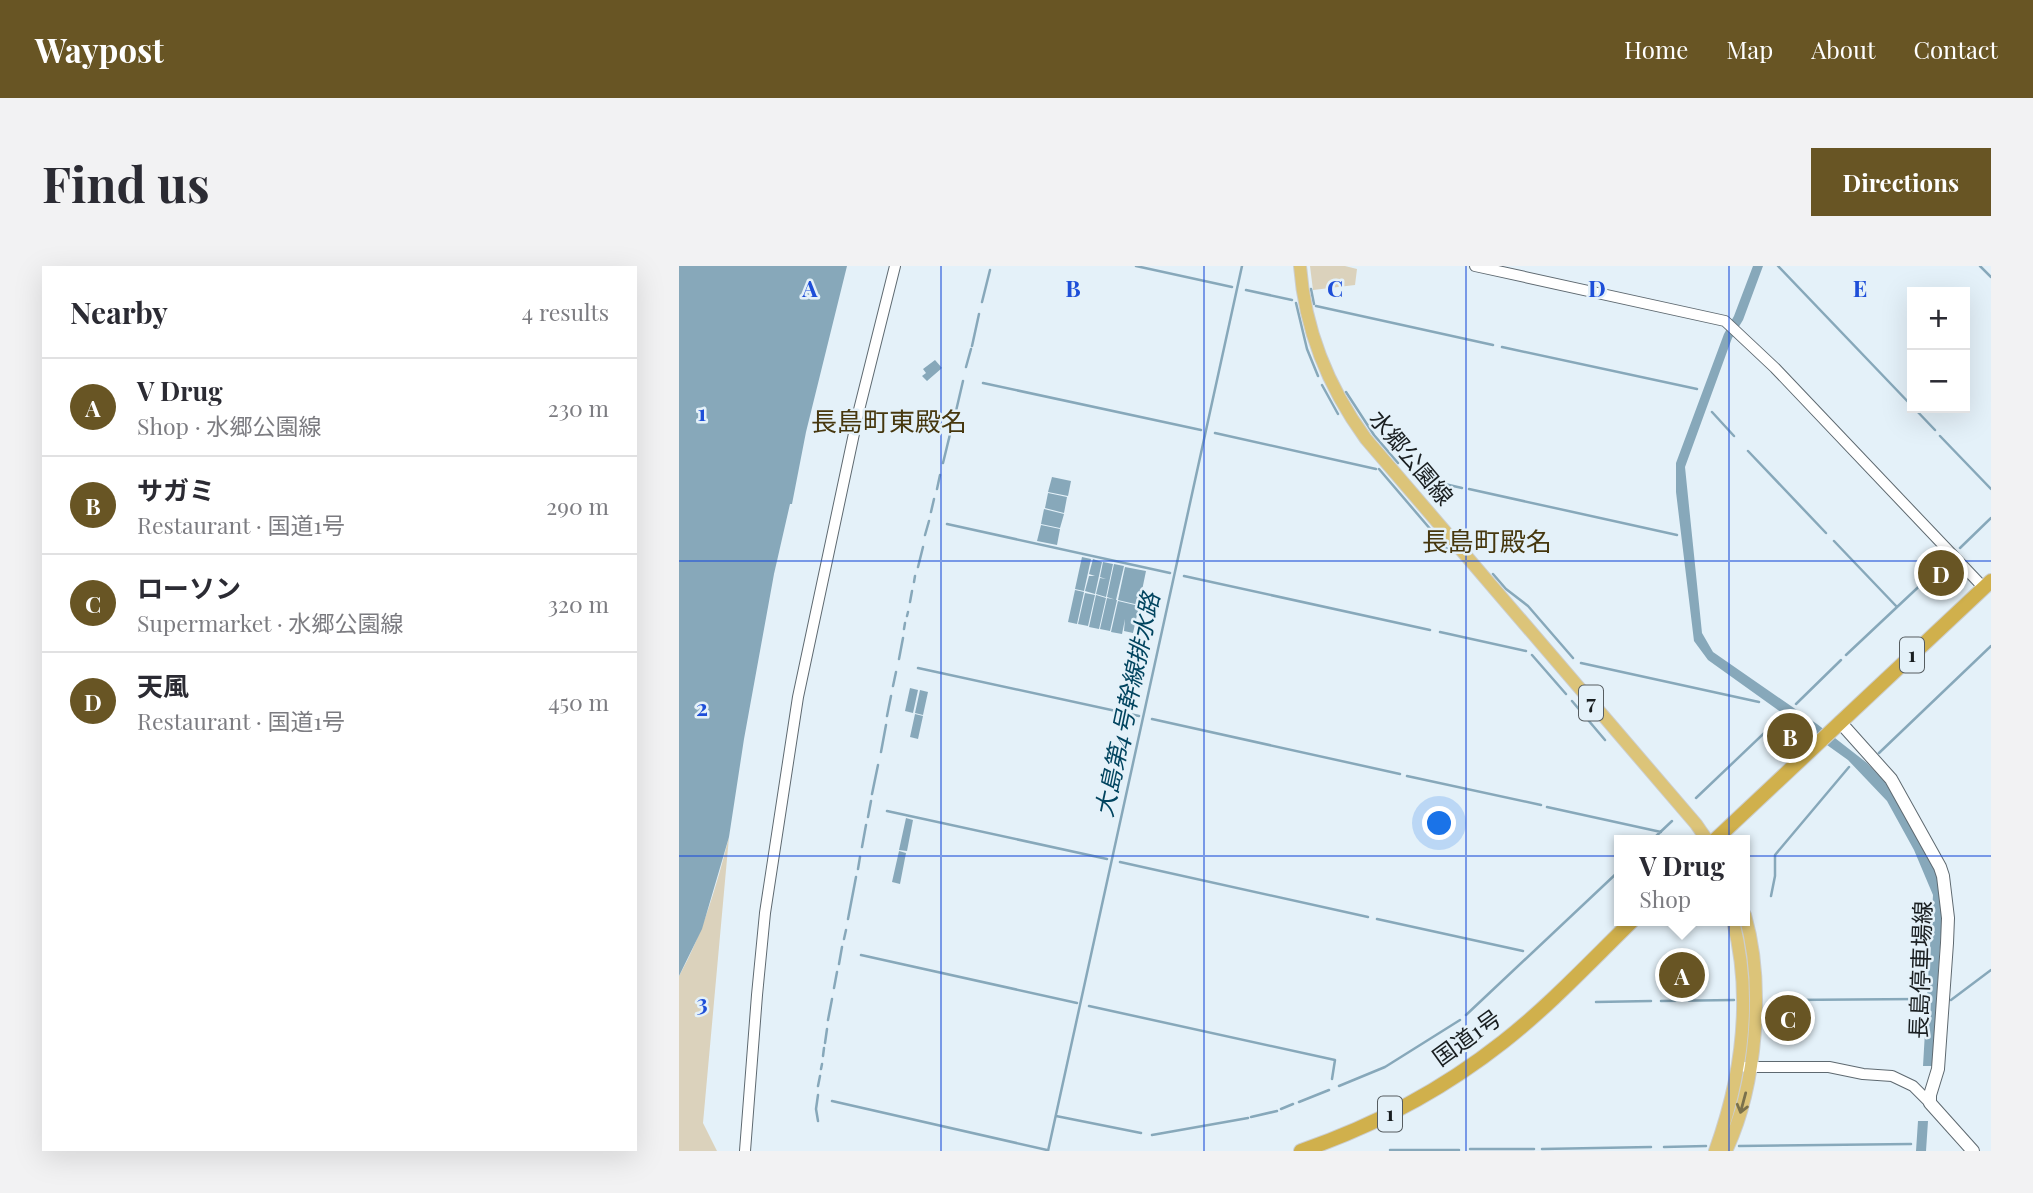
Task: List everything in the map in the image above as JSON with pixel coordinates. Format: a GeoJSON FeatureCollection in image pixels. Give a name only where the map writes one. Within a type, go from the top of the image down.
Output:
{"type":"FeatureCollection","features":[{"type":"Feature","properties":{"kind":"highway","name":"1"},"geometry":{"type":"LineString","coordinates":[[1720,835],[1987,584]]}},
{"type":"Feature","properties":{"kind":"highway","name":"国道1号"},"geometry":{"type":"LineString","coordinates":[[1301,1151],[1384,1117],[1427,1095],[1472,1065],[1527,1021],[1627,926]]}},
{"type":"Feature","properties":{"kind":"main road","name":"水郷公園線"},"geometry":{"type":"LineString","coordinates":[[1300,266],[1306,315],[1314,342],[1321,363],[1347,414],[1704,835]]}},
{"type":"Feature","properties":{"kind":"main road","name":"長島停車場線"},"geometry":{"type":"LineString","coordinates":[[1836,726],[1891,779],[1943,876],[1948,918],[1947,943],[1938,1069],[1930,1103]]}},
{"type":"Feature","properties":{"kind":"main road"},"geometry":{"type":"LineString","coordinates":[[1715,1151],[1745,1067],[1743,970],[1735,926]]}},
{"type":"Feature","properties":{"kind":"main road"},"geometry":{"type":"LineString","coordinates":[[1726,1151],[1735,1132],[1756,999],[1746,926]]}},
{"type":"Feature","properties":{"kind":"main road"},"geometry":{"type":"LineString","coordinates":[[1930,1103],[1973,1151]]}},
{"type":"Feature","properties":{"kind":"street"},"geometry":{"type":"LineString","coordinates":[[745,1151],[765,913],[798,697],[859,410],[895,266]]}},
{"type":"Feature","properties":{"kind":"street"},"geometry":{"type":"LineString","coordinates":[[1475,266],[1727,323],[1775,368],[1987,584]]}},
{"type":"Feature","properties":{"kind":"street"},"geometry":{"type":"LineString","coordinates":[[1745,1067],[1829,1067],[1863,1074],[1892,1076],[1913,1086],[1930,1103]]}},
{"type":"Feature","properties":{"kind":"shaded area"},"geometry":{"type":"Polygon","coordinates":[[[1310,266],[1345,266],[1357,269],[1355,285],[1313,290],[1310,266]]]}},
{"type":"Feature","properties":{"kind":"shaded area"},"geometry":{"type":"Polygon","coordinates":[[[729,837],[703,1123],[717,1151],[679,1151],[679,976],[702,926],[729,837]]]}},
{"type":"Feature","properties":{"kind":"water"},"geometry":{"type":"Polygon","coordinates":[[[679,266],[847,266],[774,574],[729,837],[702,929],[679,976],[679,266]]]}},
{"type":"Feature","properties":{"kind":"water"},"geometry":{"type":"Polygon","coordinates":[[[1753,266],[1763,266],[1743,320],[1732,338],[1685,467],[1702,633],[1713,652],[1817,724],[1867,763],[1885,782],[1924,848],[1940,882],[1942,918],[1932,1066],[1923,1066],[1933,895],[1914,850],[1887,801],[1848,760],[1708,660],[1694,641],[1676,492],[1676,463],[1724,334],[1734,316],[1753,266]]]}},
{"type":"Feature","properties":{"kind":"water"},"geometry":{"type":"Polygon","coordinates":[[[935,360],[942,368],[927,381],[922,376],[926,373],[923,369],[935,360]]]}},
{"type":"Feature","properties":{"kind":"water"},"geometry":{"type":"Polygon","coordinates":[[[1052,477],[1071,481],[1068,496],[1048,492],[1052,477]]]}},
{"type":"Feature","properties":{"kind":"water"},"geometry":{"type":"Polygon","coordinates":[[[1048,493],[1067,497],[1064,513],[1045,508],[1048,493]]]}},
{"type":"Feature","properties":{"kind":"water"},"geometry":{"type":"Polygon","coordinates":[[[1044,509],[1064,514],[1060,528],[1041,524],[1044,509]]]}},
{"type":"Feature","properties":{"kind":"water"},"geometry":{"type":"Polygon","coordinates":[[[1041,525],[1060,529],[1057,545],[1037,541],[1041,525]]]}},
{"type":"Feature","properties":{"kind":"water"},"geometry":{"type":"Polygon","coordinates":[[[1082,557],[1091,559],[1084,591],[1075,589],[1082,557]]]}},
{"type":"Feature","properties":{"kind":"water"},"geometry":{"type":"Polygon","coordinates":[[[1093,559],[1102,562],[1095,594],[1085,591],[1089,576],[1095,576],[1089,574],[1093,559]]]}},
{"type":"Feature","properties":{"kind":"water"},"geometry":{"type":"Polygon","coordinates":[[[1103,562],[1113,564],[1106,597],[1096,594],[1100,578],[1106,579],[1100,577],[1103,562]]]}},
{"type":"Feature","properties":{"kind":"water"},"geometry":{"type":"Polygon","coordinates":[[[1114,564],[1124,566],[1116,600],[1107,597],[1114,564]]]}},
{"type":"Feature","properties":{"kind":"water"},"geometry":{"type":"Polygon","coordinates":[[[1125,567],[1146,571],[1139,605],[1118,600],[1125,567]]]}},
{"type":"Feature","properties":{"kind":"water"},"geometry":{"type":"Polygon","coordinates":[[[1075,590],[1084,592],[1077,624],[1068,622],[1075,590]]]}},
{"type":"Feature","properties":{"kind":"water"},"geometry":{"type":"Polygon","coordinates":[[[1085,593],[1095,595],[1088,626],[1078,624],[1085,593]]]}},
{"type":"Feature","properties":{"kind":"water"},"geometry":{"type":"Polygon","coordinates":[[[1096,595],[1106,598],[1099,629],[1089,627],[1096,595]]]}},
{"type":"Feature","properties":{"kind":"water"},"geometry":{"type":"Polygon","coordinates":[[[1107,598],[1117,600],[1110,631],[1100,629],[1107,598]]]}},
{"type":"Feature","properties":{"kind":"water"},"geometry":{"type":"Polygon","coordinates":[[[1118,601],[1139,606],[1133,633],[1124,631],[1125,619],[1122,634],[1111,632],[1118,601]]]}},
{"type":"Feature","properties":{"kind":"water"},"geometry":{"type":"Polygon","coordinates":[[[910,688],[918,690],[913,713],[905,711],[910,688]]]}},
{"type":"Feature","properties":{"kind":"water"},"geometry":{"type":"Polygon","coordinates":[[[920,690],[928,692],[923,715],[915,713],[920,690]]]}},
{"type":"Feature","properties":{"kind":"water"},"geometry":{"type":"Polygon","coordinates":[[[915,714],[923,716],[918,739],[910,737],[915,714]]]}},
{"type":"Feature","properties":{"kind":"water"},"geometry":{"type":"Polygon","coordinates":[[[906,818],[913,820],[907,851],[899,850],[906,818]]]}},
{"type":"Feature","properties":{"kind":"water"},"geometry":{"type":"Polygon","coordinates":[[[899,851],[906,853],[900,884],[892,882],[899,851]]]}},
{"type":"Feature","properties":{"kind":"water"},"geometry":{"type":"Polygon","coordinates":[[[1918,1121],[1928,1121],[1926,1151],[1916,1151],[1918,1121]]]}},
{"type":"Feature","properties":{"kind":"waterway"},"geometry":{"type":"LineString","coordinates":[[1136,266],[1232,287]]}},
{"type":"Feature","properties":{"kind":"waterway","name":"大島第4号幹線排水路"},"geometry":{"type":"LineString","coordinates":[[1048,1151],[1242,266]]}},
{"type":"Feature","properties":{"kind":"waterway"},"geometry":{"type":"LineString","coordinates":[[1778,266],[1907,401]]}},
{"type":"Feature","properties":{"kind":"waterway"},"geometry":{"type":"LineString","coordinates":[[1980,266],[1991,277]]}},
{"type":"Feature","properties":{"kind":"waterway"},"geometry":{"type":"LineString","coordinates":[[982,302],[990,270]]}},
{"type":"Feature","properties":{"kind":"waterway"},"geometry":{"type":"LineString","coordinates":[[1311,289],[1314,304]]}},
{"type":"Feature","properties":{"kind":"waterway"},"geometry":{"type":"LineString","coordinates":[[1246,290],[1292,300]]}},
{"type":"Feature","properties":{"kind":"waterway"},"geometry":{"type":"LineString","coordinates":[[1296,303],[1307,349],[1318,376]]}},
{"type":"Feature","properties":{"kind":"waterway"},"geometry":{"type":"LineString","coordinates":[[1316,306],[1493,345]]}},
{"type":"Feature","properties":{"kind":"waterway"},"geometry":{"type":"LineString","coordinates":[[972,346],[979,314]]}},
{"type":"Feature","properties":{"kind":"waterway"},"geometry":{"type":"LineString","coordinates":[[1502,347],[1697,389]]}},
{"type":"Feature","properties":{"kind":"waterway"},"geometry":{"type":"LineString","coordinates":[[966,367],[971,349]]}},
{"type":"Feature","properties":{"kind":"waterway"},"geometry":{"type":"LineString","coordinates":[[956,411],[963,381]]}},
{"type":"Feature","properties":{"kind":"waterway"},"geometry":{"type":"LineString","coordinates":[[983,383],[1201,430]]}},
{"type":"Feature","properties":{"kind":"waterway"},"geometry":{"type":"LineString","coordinates":[[1322,385],[1338,414]]}},
{"type":"Feature","properties":{"kind":"waterway"},"geometry":{"type":"LineString","coordinates":[[1346,392],[1374,435],[1398,463]]}},
{"type":"Feature","properties":{"kind":"waterway"},"geometry":{"type":"LineString","coordinates":[[1712,412],[1734,436]]}},
{"type":"Feature","properties":{"kind":"waterway"},"geometry":{"type":"LineString","coordinates":[[1919,413],[1935,430]]}},
{"type":"Feature","properties":{"kind":"waterway"},"geometry":{"type":"LineString","coordinates":[[943,463],[953,422]]}},
{"type":"Feature","properties":{"kind":"waterway"},"geometry":{"type":"LineString","coordinates":[[1215,433],[1376,469]]}},
{"type":"Feature","properties":{"kind":"waterway"},"geometry":{"type":"LineString","coordinates":[[1940,436],[1991,489]]}},
{"type":"Feature","properties":{"kind":"waterway"},"geometry":{"type":"LineString","coordinates":[[1748,451],[1826,533]]}},
{"type":"Feature","properties":{"kind":"waterway"},"geometry":{"type":"LineString","coordinates":[[1379,469],[1449,551]]}},
{"type":"Feature","properties":{"kind":"waterway"},"geometry":{"type":"LineString","coordinates":[[937,489],[940,475]]}},
{"type":"Feature","properties":{"kind":"waterway"},"geometry":{"type":"LineString","coordinates":[[1419,478],[1462,488]]}},
{"type":"Feature","properties":{"kind":"waterway"},"geometry":{"type":"LineString","coordinates":[[1469,489],[1677,535]]}},
{"type":"Feature","properties":{"kind":"waterway"},"geometry":{"type":"LineString","coordinates":[[931,512],[934,499]]}},
{"type":"Feature","properties":{"kind":"waterway"},"geometry":{"type":"LineString","coordinates":[[1960,548],[1991,518]]}},
{"type":"Feature","properties":{"kind":"waterway"},"geometry":{"type":"LineString","coordinates":[[925,535],[929,521]]}},
{"type":"Feature","properties":{"kind":"waterway"},"geometry":{"type":"LineString","coordinates":[[947,524],[1170,573]]}},
{"type":"Feature","properties":{"kind":"waterway"},"geometry":{"type":"LineString","coordinates":[[1834,541],[1897,607]]}},
{"type":"Feature","properties":{"kind":"waterway"},"geometry":{"type":"LineString","coordinates":[[918,567],[923,547]]}},
{"type":"Feature","properties":{"kind":"waterway"},"geometry":{"type":"LineString","coordinates":[[1846,655],[1946,561]]}},
{"type":"Feature","properties":{"kind":"waterway"},"geometry":{"type":"LineString","coordinates":[[1493,574],[1506,589],[1528,606],[1573,658]]}},
{"type":"Feature","properties":{"kind":"waterway"},"geometry":{"type":"LineString","coordinates":[[914,582],[915,576]]}},
{"type":"Feature","properties":{"kind":"waterway"},"geometry":{"type":"LineString","coordinates":[[1184,576],[1430,630]]}},
{"type":"Feature","properties":{"kind":"waterway"},"geometry":{"type":"LineString","coordinates":[[910,602],[912,591]]}},
{"type":"Feature","properties":{"kind":"waterway"},"geometry":{"type":"LineString","coordinates":[[907,616],[908,612]]}},
{"type":"Feature","properties":{"kind":"waterway"},"geometry":{"type":"LineString","coordinates":[[904,629],[905,623]]}},
{"type":"Feature","properties":{"kind":"waterway"},"geometry":{"type":"LineString","coordinates":[[1440,632],[1526,651]]}},
{"type":"Feature","properties":{"kind":"waterway"},"geometry":{"type":"LineString","coordinates":[[899,659],[903,638]]}},
{"type":"Feature","properties":{"kind":"waterway"},"geometry":{"type":"LineString","coordinates":[[1879,753],[1991,646]]}},
{"type":"Feature","properties":{"kind":"waterway"},"geometry":{"type":"LineString","coordinates":[[1532,655],[1566,694]]}},
{"type":"Feature","properties":{"kind":"waterway"},"geometry":{"type":"LineString","coordinates":[[1796,704],[1841,660]]}},
{"type":"Feature","properties":{"kind":"waterway"},"geometry":{"type":"LineString","coordinates":[[1581,663],[1759,702]]}},
{"type":"Feature","properties":{"kind":"waterway"},"geometry":{"type":"LineString","coordinates":[[918,668],[1139,716]]}},
{"type":"Feature","properties":{"kind":"waterway"},"geometry":{"type":"LineString","coordinates":[[893,686],[896,672]]}},
{"type":"Feature","properties":{"kind":"waterway"},"geometry":{"type":"LineString","coordinates":[[887,716],[891,696]]}},
{"type":"Feature","properties":{"kind":"waterway"},"geometry":{"type":"LineString","coordinates":[[1572,701],[1605,740]]}},
{"type":"Feature","properties":{"kind":"waterway"},"geometry":{"type":"LineString","coordinates":[[1696,798],[1780,718]]}},
{"type":"Feature","properties":{"kind":"waterway"},"geometry":{"type":"LineString","coordinates":[[1152,719],[1400,774]]}},
{"type":"Feature","properties":{"kind":"waterway"},"geometry":{"type":"LineString","coordinates":[[881,752],[886,725]]}},
{"type":"Feature","properties":{"kind":"waterway"},"geometry":{"type":"LineString","coordinates":[[872,794],[878,765]]}},
{"type":"Feature","properties":{"kind":"waterway"},"geometry":{"type":"LineString","coordinates":[[1771,896],[1775,855],[1849,767]]}},
{"type":"Feature","properties":{"kind":"waterway"},"geometry":{"type":"LineString","coordinates":[[1407,776],[1541,805]]}},
{"type":"Feature","properties":{"kind":"waterway"},"geometry":{"type":"LineString","coordinates":[[868,817],[871,801]]}},
{"type":"Feature","properties":{"kind":"waterway"},"geometry":{"type":"LineString","coordinates":[[1547,807],[1661,832]]}},
{"type":"Feature","properties":{"kind":"waterway"},"geometry":{"type":"LineString","coordinates":[[887,811],[1107,859]]}},
{"type":"Feature","properties":{"kind":"waterway"},"geometry":{"type":"LineString","coordinates":[[1657,835],[1672,821]]}},
{"type":"Feature","properties":{"kind":"waterway"},"geometry":{"type":"LineString","coordinates":[[862,847],[866,825]]}},
{"type":"Feature","properties":{"kind":"waterway"},"geometry":{"type":"LineString","coordinates":[[858,869],[860,857]]}},
{"type":"Feature","properties":{"kind":"waterway"},"geometry":{"type":"LineString","coordinates":[[1120,862],[1368,917]]}},
{"type":"Feature","properties":{"kind":"waterway"},"geometry":{"type":"LineString","coordinates":[[1466,1015],[1614,876]]}},
{"type":"Feature","properties":{"kind":"waterway"},"geometry":{"type":"LineString","coordinates":[[848,919],[856,877]]}},
{"type":"Feature","properties":{"kind":"waterway"},"geometry":{"type":"LineString","coordinates":[[1377,919],[1523,951]]}},
{"type":"Feature","properties":{"kind":"waterway"},"geometry":{"type":"LineString","coordinates":[[844,939],[846,930]]}},
{"type":"Feature","properties":{"kind":"waterway"},"geometry":{"type":"LineString","coordinates":[[839,964],[842,947]]}},
{"type":"Feature","properties":{"kind":"waterway"},"geometry":{"type":"LineString","coordinates":[[861,955],[1077,1003]]}},
{"type":"Feature","properties":{"kind":"waterway"},"geometry":{"type":"LineString","coordinates":[[1951,1000],[1991,970]]}},
{"type":"Feature","properties":{"kind":"waterway"},"geometry":{"type":"LineString","coordinates":[[834,988],[837,972]]}},
{"type":"Feature","properties":{"kind":"waterway"},"geometry":{"type":"LineString","coordinates":[[828,1020],[832,999]]}},
{"type":"Feature","properties":{"kind":"waterway"},"geometry":{"type":"LineString","coordinates":[[1786,1000],[1920,999]]}},
{"type":"Feature","properties":{"kind":"waterway"},"geometry":{"type":"LineString","coordinates":[[1661,1001],[1734,1000]]}},
{"type":"Feature","properties":{"kind":"waterway"},"geometry":{"type":"LineString","coordinates":[[1596,1002],[1651,1001]]}},
{"type":"Feature","properties":{"kind":"waterway"},"geometry":{"type":"LineString","coordinates":[[1089,1006],[1335,1060],[1332,1079]]}},
{"type":"Feature","properties":{"kind":"waterway"},"geometry":{"type":"LineString","coordinates":[[1339,1086],[1385,1067],[1460,1020]]}},
{"type":"Feature","properties":{"kind":"waterway"},"geometry":{"type":"LineString","coordinates":[[825,1043],[827,1029]]}},
{"type":"Feature","properties":{"kind":"waterway"},"geometry":{"type":"LineString","coordinates":[[823,1056],[824,1048]]}},
{"type":"Feature","properties":{"kind":"waterway"},"geometry":{"type":"LineString","coordinates":[[821,1069],[822,1064]]}},
{"type":"Feature","properties":{"kind":"waterway"},"geometry":{"type":"LineString","coordinates":[[818,1086],[820,1076]]}},
{"type":"Feature","properties":{"kind":"waterway"},"geometry":{"type":"LineString","coordinates":[[1299,1102],[1329,1090]]}},
{"type":"Feature","properties":{"kind":"waterway"},"geometry":{"type":"LineString","coordinates":[[818,1095],[818,1121]]}},
{"type":"Feature","properties":{"kind":"waterway"},"geometry":{"type":"LineString","coordinates":[[832,1101],[1047,1150]]}},
{"type":"Feature","properties":{"kind":"waterway"},"geometry":{"type":"LineString","coordinates":[[1281,1109],[1293,1104]]}},
{"type":"Feature","properties":{"kind":"waterway"},"geometry":{"type":"LineString","coordinates":[[1251,1117],[1277,1111]]}},
{"type":"Feature","properties":{"kind":"waterway"},"geometry":{"type":"LineString","coordinates":[[1056,1116],[1141,1133]]}},
{"type":"Feature","properties":{"kind":"waterway"},"geometry":{"type":"LineString","coordinates":[[1152,1135],[1248,1118]]}},
{"type":"Feature","properties":{"kind":"waterway"},"geometry":{"type":"LineString","coordinates":[[1739,1146],[1911,1144]]}},
{"type":"Feature","properties":{"kind":"waterway"},"geometry":{"type":"LineString","coordinates":[[1664,1147],[1706,1146]]}},
{"type":"Feature","properties":{"kind":"waterway"},"geometry":{"type":"LineString","coordinates":[[1542,1149],[1651,1147]]}},
{"type":"Feature","properties":{"kind":"waterway"},"geometry":{"type":"LineString","coordinates":[[1470,1149],[1534,1149]]}},
{"type":"Feature","properties":{"kind":"waterway"},"geometry":{"type":"LineString","coordinates":[[1390,1150],[1459,1150]]}},
{"type":"Feature","properties":{"kind":"place","name":"天風"},"geometry":{"type":"Point","coordinates":[1941,573]}},
{"type":"Feature","properties":{"kind":"place","name":"サガミ"},"geometry":{"type":"Point","coordinates":[1790,736]}},
{"type":"Feature","properties":{"kind":"place","name":"V Drug"},"geometry":{"type":"Point","coordinates":[1682,975]}},
{"type":"Feature","properties":{"kind":"place","name":"ローソン"},"geometry":{"type":"Point","coordinates":[1788,1018]}},
{"type":"Feature","properties":{"kind":"district","name":"長島町東殿名"},"geometry":{"type":"Point","coordinates":[889,422]}},
{"type":"Feature","properties":{"kind":"district","name":"長島町殿名"},"geometry":{"type":"Point","coordinates":[1487,542]}}]}
